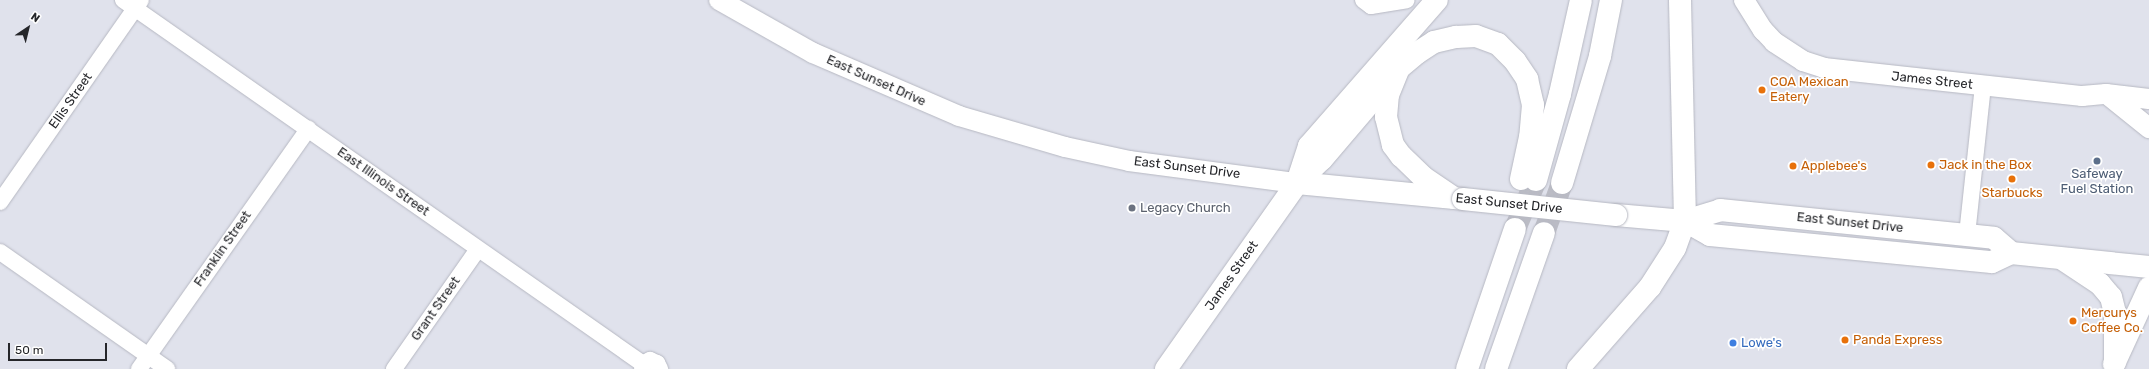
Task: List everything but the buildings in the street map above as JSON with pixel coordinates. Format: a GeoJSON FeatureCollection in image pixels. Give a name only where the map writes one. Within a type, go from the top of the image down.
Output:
{"type":"FeatureCollection","features":[{"type":"Feature","properties":{"kind":"main road"},"geometry":{"type":"LineString","coordinates":[[1297,182],[1309,146],[1437,0]]}},
{"type":"Feature","properties":{"kind":"main road"},"geometry":{"type":"LineString","coordinates":[[1297,182],[1322,159],[1399,68],[1417,53],[1434,42],[1456,37],[1476,36],[1498,44],[1515,61],[1527,79],[1533,105],[1530,138],[1529,180],[1560,94],[1581,0]]}},
{"type":"Feature","properties":{"kind":"main road"},"geometry":{"type":"LineString","coordinates":[[1562,183],[1600,56],[1611,0]]}},
{"type":"Feature","properties":{"kind":"main road"},"geometry":{"type":"LineString","coordinates":[[1578,369],[1650,287],[1675,248],[1685,221],[1680,0]]}},
{"type":"Feature","properties":{"kind":"main road"},"geometry":{"type":"LineString","coordinates":[[1399,68],[1386,105],[1388,131],[1393,145],[1411,167],[1459,199]]}},
{"type":"Feature","properties":{"kind":"main road","name":"East Sunset Drive"},"geometry":{"type":"LineString","coordinates":[[1297,182],[1685,221],[1710,235],[1718,236],[1992,262],[2011,253],[1994,238],[1715,210],[1685,221]]}},
{"type":"Feature","properties":{"kind":"main road","name":"James Street"},"geometry":{"type":"LineString","coordinates":[[1166,369],[1297,182]]}},
{"type":"Feature","properties":{"kind":"main road"},"geometry":{"type":"LineString","coordinates":[[1467,369],[1516,229]]}},
{"type":"Feature","properties":{"kind":"main road"},"geometry":{"type":"LineString","coordinates":[[1496,369],[1544,233]]}},
{"type":"Feature","properties":{"kind":"main road"},"geometry":{"type":"LineString","coordinates":[[2011,253],[2149,267]]}},
{"type":"Feature","properties":{"kind":"main road"},"geometry":{"type":"LineString","coordinates":[[2061,258],[2100,284],[2109,294],[2115,312],[2113,365]]}},
{"type":"Feature","properties":{"kind":"main road"},"geometry":{"type":"LineString","coordinates":[[2113,365],[2149,288]]}},
{"type":"Feature","properties":{"kind":"street","name":"East Sunset Drive"},"geometry":{"type":"LineString","coordinates":[[719,0],[813,53],[960,116],[1065,147],[1129,161],[1297,182]]}},
{"type":"Feature","properties":{"kind":"street"},"geometry":{"type":"LineString","coordinates":[[1363,0],[1371,6],[1407,0]]}},
{"type":"Feature","properties":{"kind":"street","name":"James Street"},"geometry":{"type":"LineString","coordinates":[[1744,0],[1763,30],[1774,42],[1804,61],[1824,68],[2082,96],[2106,94],[2149,99]]}},
{"type":"Feature","properties":{"kind":"street","name":"East Illinois Street"},"geometry":{"type":"LineString","coordinates":[[133,3],[642,366]]}},
{"type":"Feature","properties":{"kind":"street","name":"Ellis Street"},"geometry":{"type":"LineString","coordinates":[[0,202],[133,3]]}},
{"type":"Feature","properties":{"kind":"street"},"geometry":{"type":"LineString","coordinates":[[1968,235],[1983,86]]}},
{"type":"Feature","properties":{"kind":"street"},"geometry":{"type":"LineString","coordinates":[[2106,94],[2149,128]]}},
{"type":"Feature","properties":{"kind":"street","name":"Franklin Street"},"geometry":{"type":"LineString","coordinates":[[144,363],[308,129]]}},
{"type":"Feature","properties":{"kind":"street","name":"Grant Street"},"geometry":{"type":"LineString","coordinates":[[394,369],[478,249]]}},
{"type":"Feature","properties":{"kind":"street"},"geometry":{"type":"LineString","coordinates":[[0,252],[144,363],[167,369]]}},
{"type":"Feature","properties":{"kind":"street"},"geometry":{"type":"LineString","coordinates":[[642,366],[653,360],[657,362],[660,369]]}},
{"type":"Feature","properties":{"kind":"tunnel"},"geometry":{"type":"LineString","coordinates":[[1515,229],[1536,180]]}},
{"type":"Feature","properties":{"kind":"tunnel"},"geometry":{"type":"LineString","coordinates":[[1544,233],[1562,183]]}},
{"type":"Feature","properties":{"kind":"place","name":"COA Mexican Eatery"},"geometry":{"type":"Point","coordinates":[1762,90]}},
{"type":"Feature","properties":{"kind":"place","name":"Safeway Fuel Station"},"geometry":{"type":"Point","coordinates":[2097,161]}},
{"type":"Feature","properties":{"kind":"place","name":"Jack in the Box"},"geometry":{"type":"Point","coordinates":[1931,165]}},
{"type":"Feature","properties":{"kind":"place","name":"Applebee's"},"geometry":{"type":"Point","coordinates":[1793,166]}},
{"type":"Feature","properties":{"kind":"place","name":"Starbucks"},"geometry":{"type":"Point","coordinates":[2012,179]}},
{"type":"Feature","properties":{"kind":"place","name":"Legacy Church"},"geometry":{"type":"Point","coordinates":[1132,208]}},
{"type":"Feature","properties":{"kind":"place","name":"Mercurys Coffee Co."},"geometry":{"type":"Point","coordinates":[2073,321]}},
{"type":"Feature","properties":{"kind":"place","name":"Panda Express"},"geometry":{"type":"Point","coordinates":[1845,340]}},
{"type":"Feature","properties":{"kind":"place","name":"Lowe's"},"geometry":{"type":"Point","coordinates":[1733,343]}}]}
